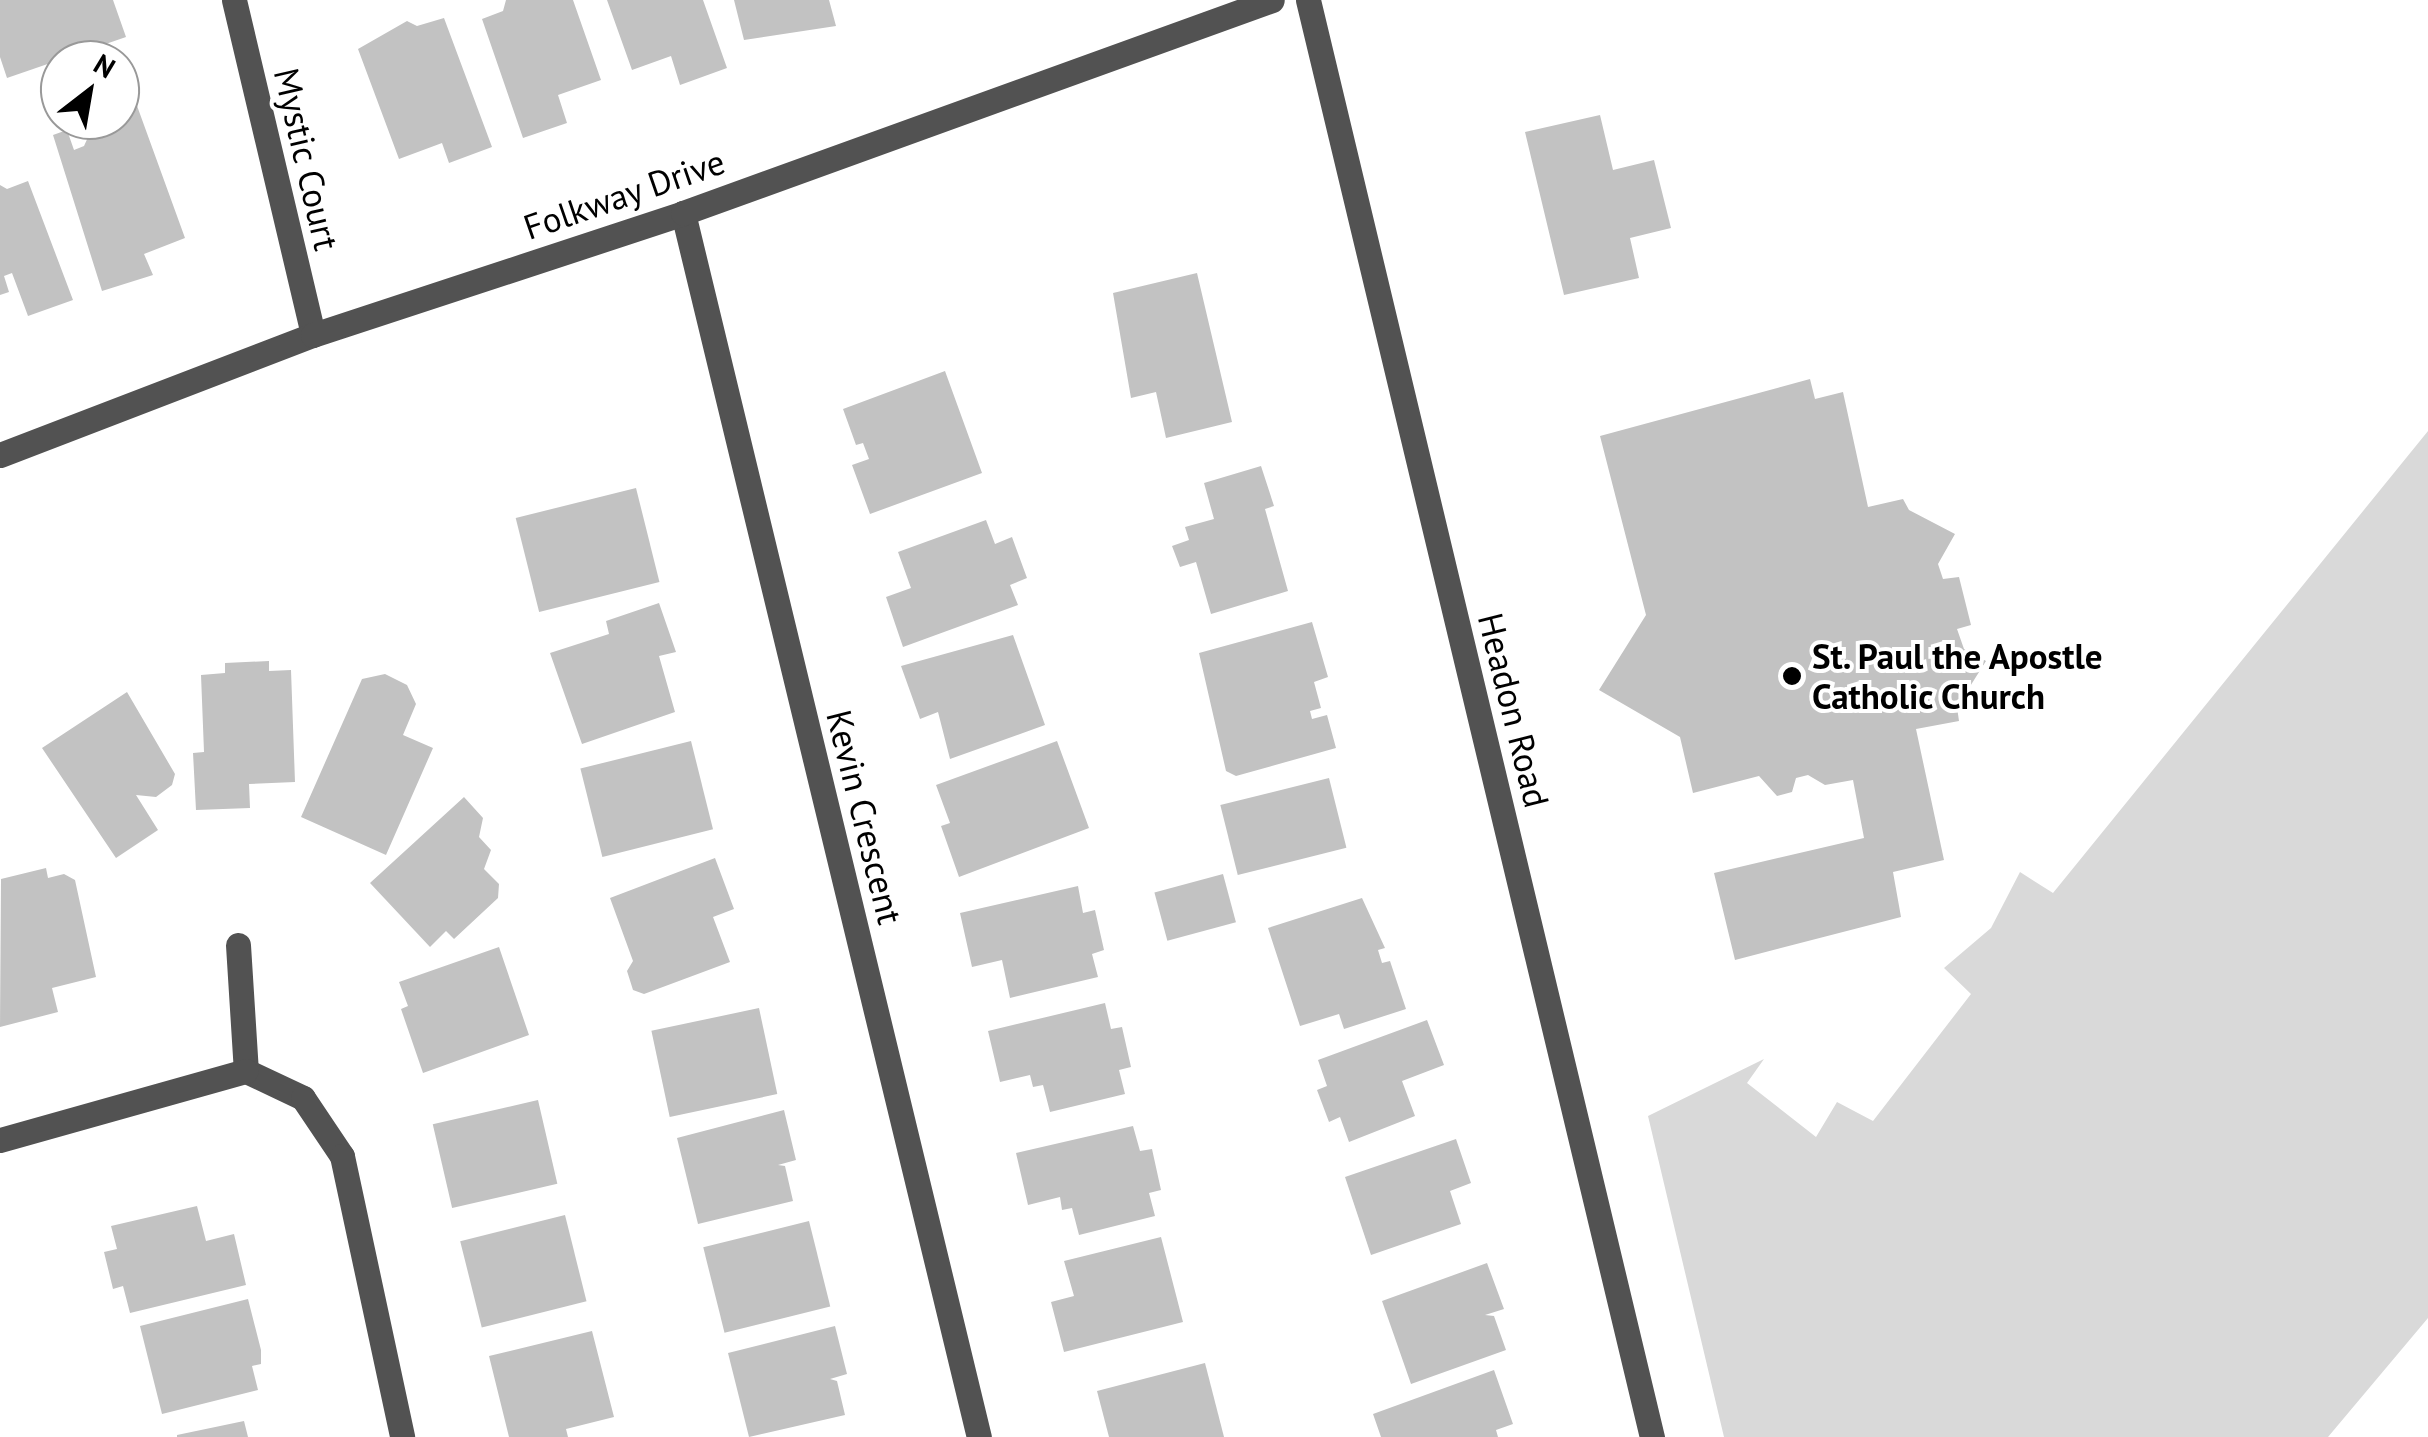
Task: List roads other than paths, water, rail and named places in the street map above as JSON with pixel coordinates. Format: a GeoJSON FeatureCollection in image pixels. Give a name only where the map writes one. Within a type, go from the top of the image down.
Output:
{"type":"FeatureCollection","features":[{"type":"Feature","properties":{"kind":"street","name":"Mystic Court"},"geometry":{"type":"LineString","coordinates":[[234,0],[313,335]]}},
{"type":"Feature","properties":{"kind":"street","name":"Folkway Drive"},"geometry":{"type":"LineString","coordinates":[[0,455],[313,335],[683,213],[1272,0]]}},
{"type":"Feature","properties":{"kind":"street","name":"Headon Road"},"geometry":{"type":"LineString","coordinates":[[1308,0],[1652,1437]]}},
{"type":"Feature","properties":{"kind":"street","name":"Kevin Crescent"},"geometry":{"type":"LineString","coordinates":[[683,213],[979,1437]]}},
{"type":"Feature","properties":{"kind":"street"},"geometry":{"type":"LineString","coordinates":[[238,945],[246,1070]]}},
{"type":"Feature","properties":{"kind":"street"},"geometry":{"type":"LineString","coordinates":[[0,1140],[246,1070],[303,1098],[342,1156],[402,1437]]}},
{"type":"Feature","properties":{"kind":"place","name":"St. Paul the Apostle Catholic Church"},"geometry":{"type":"Point","coordinates":[1792,676]}}]}
